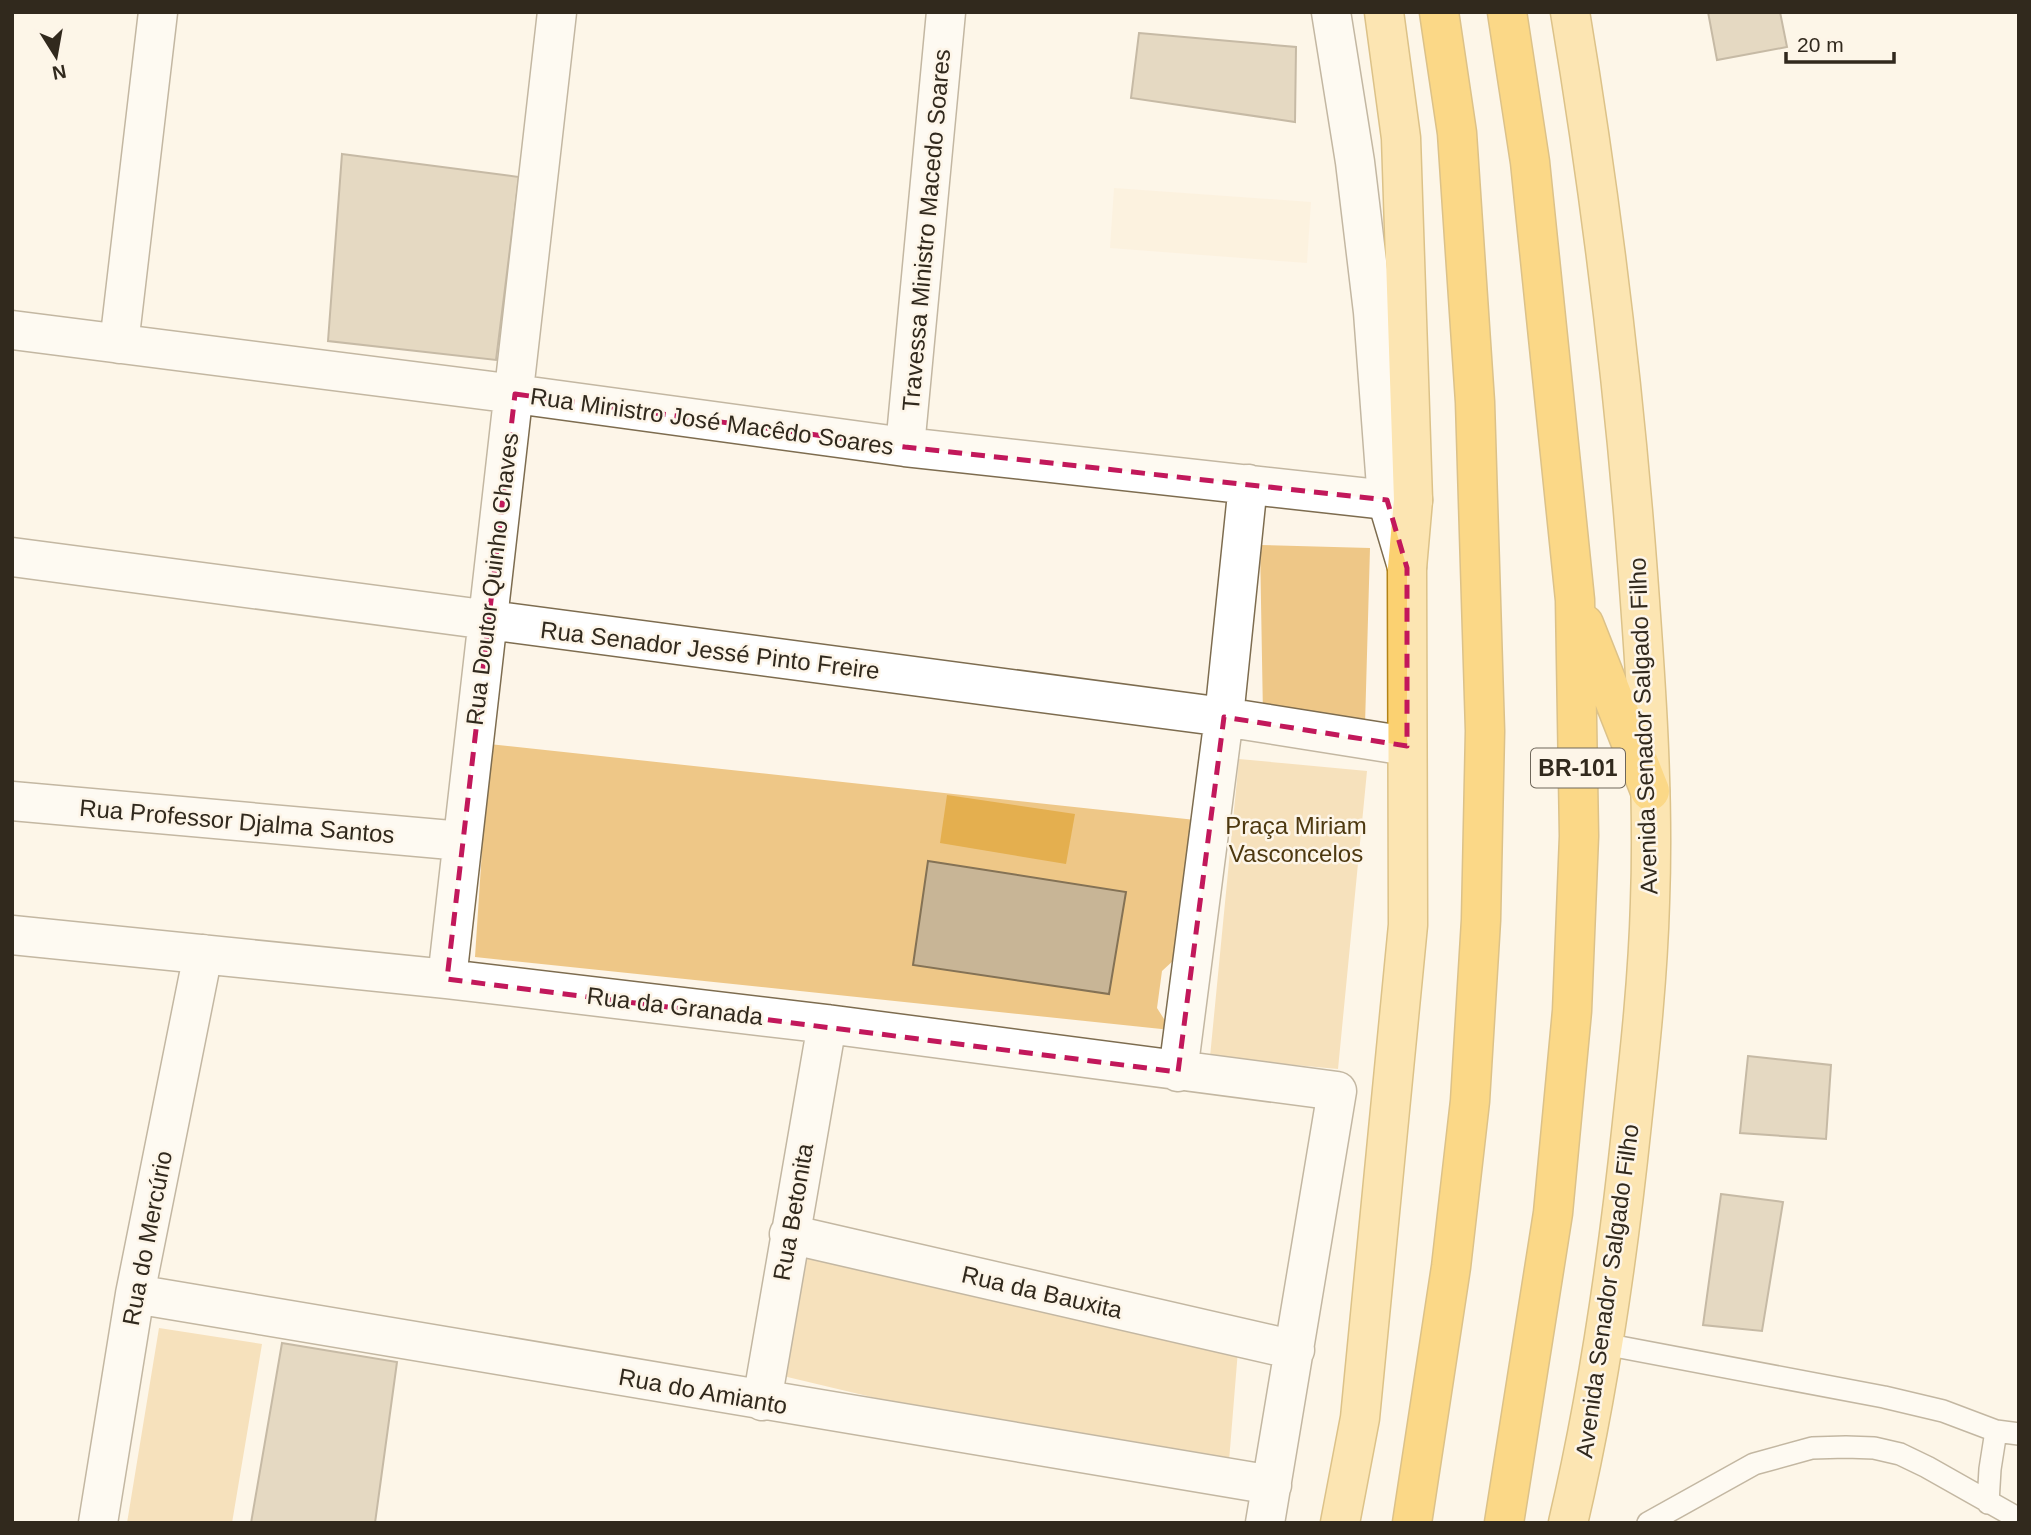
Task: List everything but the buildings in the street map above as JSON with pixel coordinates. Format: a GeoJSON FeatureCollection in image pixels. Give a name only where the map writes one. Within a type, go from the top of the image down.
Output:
{"type":"FeatureCollection","features":[{"type":"Feature","properties":{"kind":"highway"},"geometry":{"type":"LineString","coordinates":[[1412,1523],[1451,1267],[1470,1101],[1481,920],[1485,745],[1475,402],[1457,134],[1439,12]]}},
{"type":"Feature","properties":{"kind":"highway","name":"BR-101"},"geometry":{"type":"LineString","coordinates":[[1504,1523],[1553,1213],[1573,1011],[1579,836],[1575,600],[1530,162],[1507,12]]}},
{"type":"Feature","properties":{"kind":"highway"},"geometry":{"type":"LineString","coordinates":[[1575,600],[1650,791]]}},
{"type":"Feature","properties":{"kind":"main road"},"geometry":{"type":"LineString","coordinates":[[1340,1523],[1360,1418],[1408,925],[1407,568],[1400,500],[1401,138],[1384,12]]}},
{"type":"Feature","properties":{"kind":"main road","name":"Avenida Senador Salgado Filho"},"geometry":{"type":"LineString","coordinates":[[1569,1523],[1604,1344],[1623,1209],[1639,1056],[1650,902],[1650,791],[1642,622],[1627,428],[1585,100],[1570,12]]}},
{"type":"Feature","properties":{"kind":"street"},"geometry":{"type":"LineString","coordinates":[[119,344],[158,12]]}},
{"type":"Feature","properties":{"kind":"street","name":"Rua Doutor Quinho Chaves"},"geometry":{"type":"LineString","coordinates":[[447,979],[486,620],[558,12]]}},
{"type":"Feature","properties":{"kind":"street","name":"Travessa Ministro Macedo Soares"},"geometry":{"type":"LineString","coordinates":[[905,447],[946,12]]}},
{"type":"Feature","properties":{"kind":"street"},"geometry":{"type":"LineString","coordinates":[[1331,12],[1400,500]]}},
{"type":"Feature","properties":{"kind":"street","name":"Rua Ministro José Macêdo Soares"},"geometry":{"type":"LineString","coordinates":[[12,330],[905,447],[1400,500]]}},
{"type":"Feature","properties":{"kind":"street"},"geometry":{"type":"LineString","coordinates":[[1178,1072],[1224,717],[1248,484]]}},
{"type":"Feature","properties":{"kind":"street","name":"Rua Senador Jessé Pinto Freire"},"geometry":{"type":"LineString","coordinates":[[12,558],[105,568],[1224,717],[1407,746]]}},
{"type":"Feature","properties":{"kind":"street","name":"Rua Professor Djalma Santos"},"geometry":{"type":"LineString","coordinates":[[12,801],[462,842]]}},
{"type":"Feature","properties":{"kind":"street","name":"Rua da Granada"},"geometry":{"type":"LineString","coordinates":[[12,935],[447,979],[827,1024],[1337,1091],[1295,1350]]}},
{"type":"Feature","properties":{"kind":"street","name":"Rua do Mercúrio"},"geometry":{"type":"LineString","coordinates":[[98,1523],[135,1294],[204,954]]}},
{"type":"Feature","properties":{"kind":"street","name":"Rua Betonita"},"geometry":{"type":"LineString","coordinates":[[762,1401],[827,1024]]}},
{"type":"Feature","properties":{"kind":"street","name":"Rua da Bauxita"},"geometry":{"type":"LineString","coordinates":[[789,1234],[1295,1350]]}},
{"type":"Feature","properties":{"kind":"street","name":"Rua do Amianto"},"geometry":{"type":"LineString","coordinates":[[135,1294],[1272,1485]]}},
{"type":"Feature","properties":{"kind":"street"},"geometry":{"type":"LineString","coordinates":[[1265,1523],[1295,1350]]}},
{"type":"Feature","properties":{"kind":"lane"},"geometry":{"type":"LineString","coordinates":[[1604,1344],[1884,1397],[1943,1411],[1996,1431],[2019,1434]]}},
{"type":"Feature","properties":{"kind":"lane"},"geometry":{"type":"LineString","coordinates":[[1988,1503],[1996,1431]]}},
{"type":"Feature","properties":{"kind":"lane"},"geometry":{"type":"LineString","coordinates":[[1648,1523],[1754,1464],[1812,1448],[1874,1448],[1900,1454],[1927,1467],[2013,1519]]}},
{"type":"Feature","properties":{"kind":"highlighted area"},"geometry":{"type":"Polygon","coordinates":[[[515,394],[905,447],[1387,500],[1407,568],[1407,746],[1224,717],[1178,1072],[447,979],[515,394]]]}},
{"type":"Feature","properties":{"kind":"shaded area"},"geometry":{"type":"Polygon","coordinates":[[[1114,188],[1311,202],[1307,263],[1110,248],[1114,188]]]}},
{"type":"Feature","properties":{"kind":"shaded area"},"geometry":{"type":"Polygon","coordinates":[[[947,795],[1075,814],[1066,864],[940,843],[947,795]]]}},
{"type":"Feature","properties":{"kind":"green space"},"geometry":{"type":"Polygon","coordinates":[[[1260,545],[1370,548],[1365,725],[1263,716],[1260,545]]]}},
{"type":"Feature","properties":{"kind":"green space"},"geometry":{"type":"Polygon","coordinates":[[[489,744],[1205,821],[1188,947],[1162,971],[1157,1008],[1171,1030],[475,957],[489,744]]]}},
{"type":"Feature","properties":{"kind":"green space","name":"Praça Miriam Vasconcelos"},"geometry":{"type":"Polygon","coordinates":[[[1239,759],[1367,771],[1338,1069],[1210,1057],[1239,759]]]}},
{"type":"Feature","properties":{"kind":"green space"},"geometry":{"type":"Polygon","coordinates":[[[798,1250],[1238,1350],[1229,1461],[1006,1429],[779,1375],[798,1250]]]}},
{"type":"Feature","properties":{"kind":"green space"},"geometry":{"type":"Polygon","coordinates":[[[159,1328],[262,1344],[232,1523],[127,1523],[159,1328]]]}}]}
